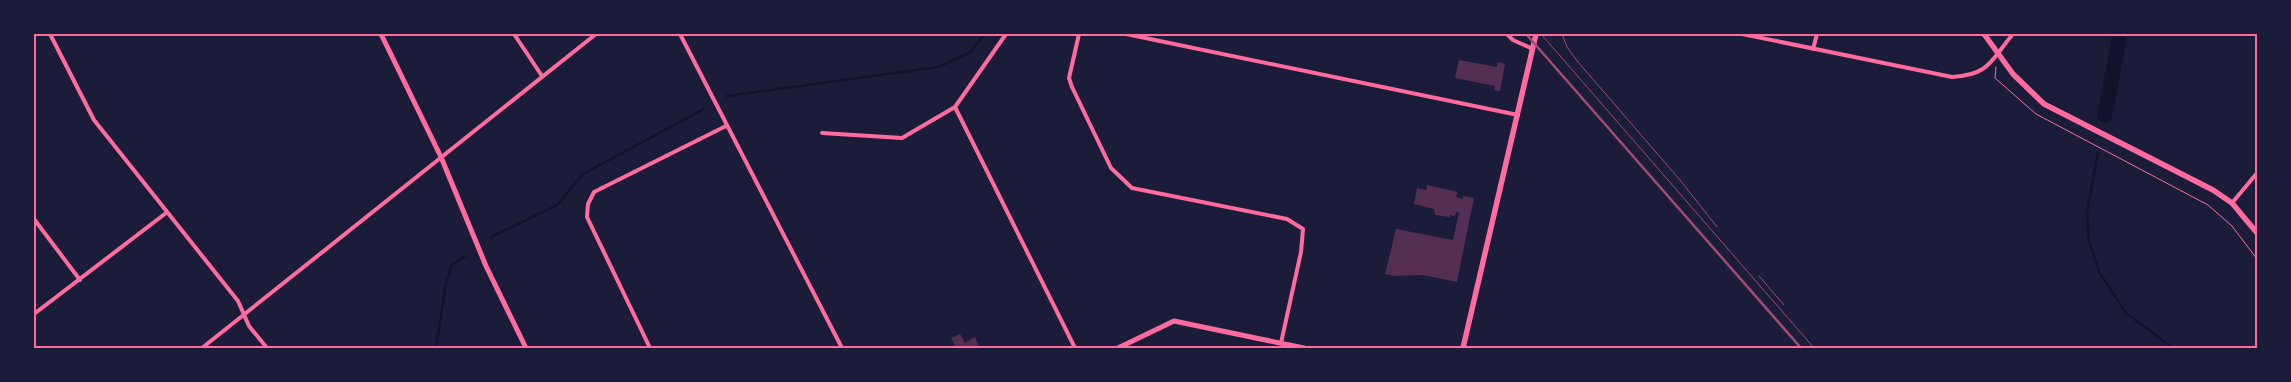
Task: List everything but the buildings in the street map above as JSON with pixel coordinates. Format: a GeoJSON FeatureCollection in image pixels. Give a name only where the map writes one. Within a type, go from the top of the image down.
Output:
{"type":"FeatureCollection","features":[{"type":"Feature","properties":{"kind":"main road"},"geometry":{"type":"LineString","coordinates":[[1463,348],[1536,34]]}},
{"type":"Feature","properties":{"kind":"main road"},"geometry":{"type":"LineString","coordinates":[[1984,34],[2013,74],[2044,104],[2213,190],[2232,203],[2257,233]]}},
{"type":"Feature","properties":{"kind":"street"},"geometry":{"type":"LineString","coordinates":[[50,34],[94,120],[166,213],[238,301],[249,326],[267,348]]}},
{"type":"Feature","properties":{"kind":"street"},"geometry":{"type":"LineString","coordinates":[[381,34],[441,157],[486,266],[526,348]]}},
{"type":"Feature","properties":{"kind":"street"},"geometry":{"type":"LineString","coordinates":[[514,34],[542,76]]}},
{"type":"Feature","properties":{"kind":"street"},"geometry":{"type":"LineString","coordinates":[[202,348],[596,34]]}},
{"type":"Feature","properties":{"kind":"street"},"geometry":{"type":"LineString","coordinates":[[680,34],[842,348]]}},
{"type":"Feature","properties":{"kind":"street"},"geometry":{"type":"LineString","coordinates":[[822,133],[902,138],[955,107],[1006,34]]}},
{"type":"Feature","properties":{"kind":"street"},"geometry":{"type":"LineString","coordinates":[[1079,34],[1069,78],[1072,87],[1111,168],[1132,188],[1286,219],[1303,229],[1301,252],[1281,343]]}},
{"type":"Feature","properties":{"kind":"street"},"geometry":{"type":"LineString","coordinates":[[1126,34],[1518,115]]}},
{"type":"Feature","properties":{"kind":"street"},"geometry":{"type":"LineString","coordinates":[[1507,34],[1513,40],[1533,49]]}},
{"type":"Feature","properties":{"kind":"street"},"geometry":{"type":"LineString","coordinates":[[1742,34],[1952,77],[1976,74],[1986,69],[2013,34]]}},
{"type":"Feature","properties":{"kind":"street"},"geometry":{"type":"LineString","coordinates":[[1813,48],[1817,34]]}},
{"type":"Feature","properties":{"kind":"street"},"geometry":{"type":"LineString","coordinates":[[955,107],[1075,348]]}},
{"type":"Feature","properties":{"kind":"street"},"geometry":{"type":"LineString","coordinates":[[650,348],[587,217],[588,204],[594,192],[726,126]]}},
{"type":"Feature","properties":{"kind":"street"},"geometry":{"type":"LineString","coordinates":[[2232,203],[2257,174]]}},
{"type":"Feature","properties":{"kind":"street"},"geometry":{"type":"LineString","coordinates":[[34,314],[166,213]]}},
{"type":"Feature","properties":{"kind":"street"},"geometry":{"type":"LineString","coordinates":[[34,219],[80,280]]}},
{"type":"Feature","properties":{"kind":"street"},"geometry":{"type":"LineString","coordinates":[[1118,348],[1174,321],[1304,348]]}},
{"type":"Feature","properties":{"kind":"path"},"geometry":{"type":"LineString","coordinates":[[1998,55],[1995,78],[2032,111],[2208,205],[2232,226],[2257,259]]}},
{"type":"Feature","properties":{"kind":"waterway"},"geometry":{"type":"LineString","coordinates":[[727,96],[938,67],[969,53],[985,34]]}},
{"type":"Feature","properties":{"kind":"waterway"},"geometry":{"type":"LineString","coordinates":[[2105,115],[2120,34]]}},
{"type":"Feature","properties":{"kind":"waterway"},"geometry":{"type":"LineString","coordinates":[[491,237],[557,205],[583,174],[704,109]]}},
{"type":"Feature","properties":{"kind":"waterway"},"geometry":{"type":"LineString","coordinates":[[2098,153],[2087,211],[2089,241],[2099,272],[2126,313],[2173,348]]}},
{"type":"Feature","properties":{"kind":"waterway"},"geometry":{"type":"LineString","coordinates":[[436,348],[446,283],[452,265],[465,256]]}},
{"type":"Feature","properties":{"kind":"tram line"},"geometry":{"type":"LineString","coordinates":[[1541,34],[1814,348]]}},
{"type":"Feature","properties":{"kind":"tram line"},"geometry":{"type":"LineString","coordinates":[[1562,34],[1567,47],[1578,62],[1680,180],[1717,227]]}},
{"type":"Feature","properties":{"kind":"tram line"},"geometry":{"type":"LineString","coordinates":[[1759,276],[1784,305]]}},
{"type":"Feature","properties":{"kind":"railway"},"geometry":{"type":"LineString","coordinates":[[1526,34],[1801,348]]}}]}
